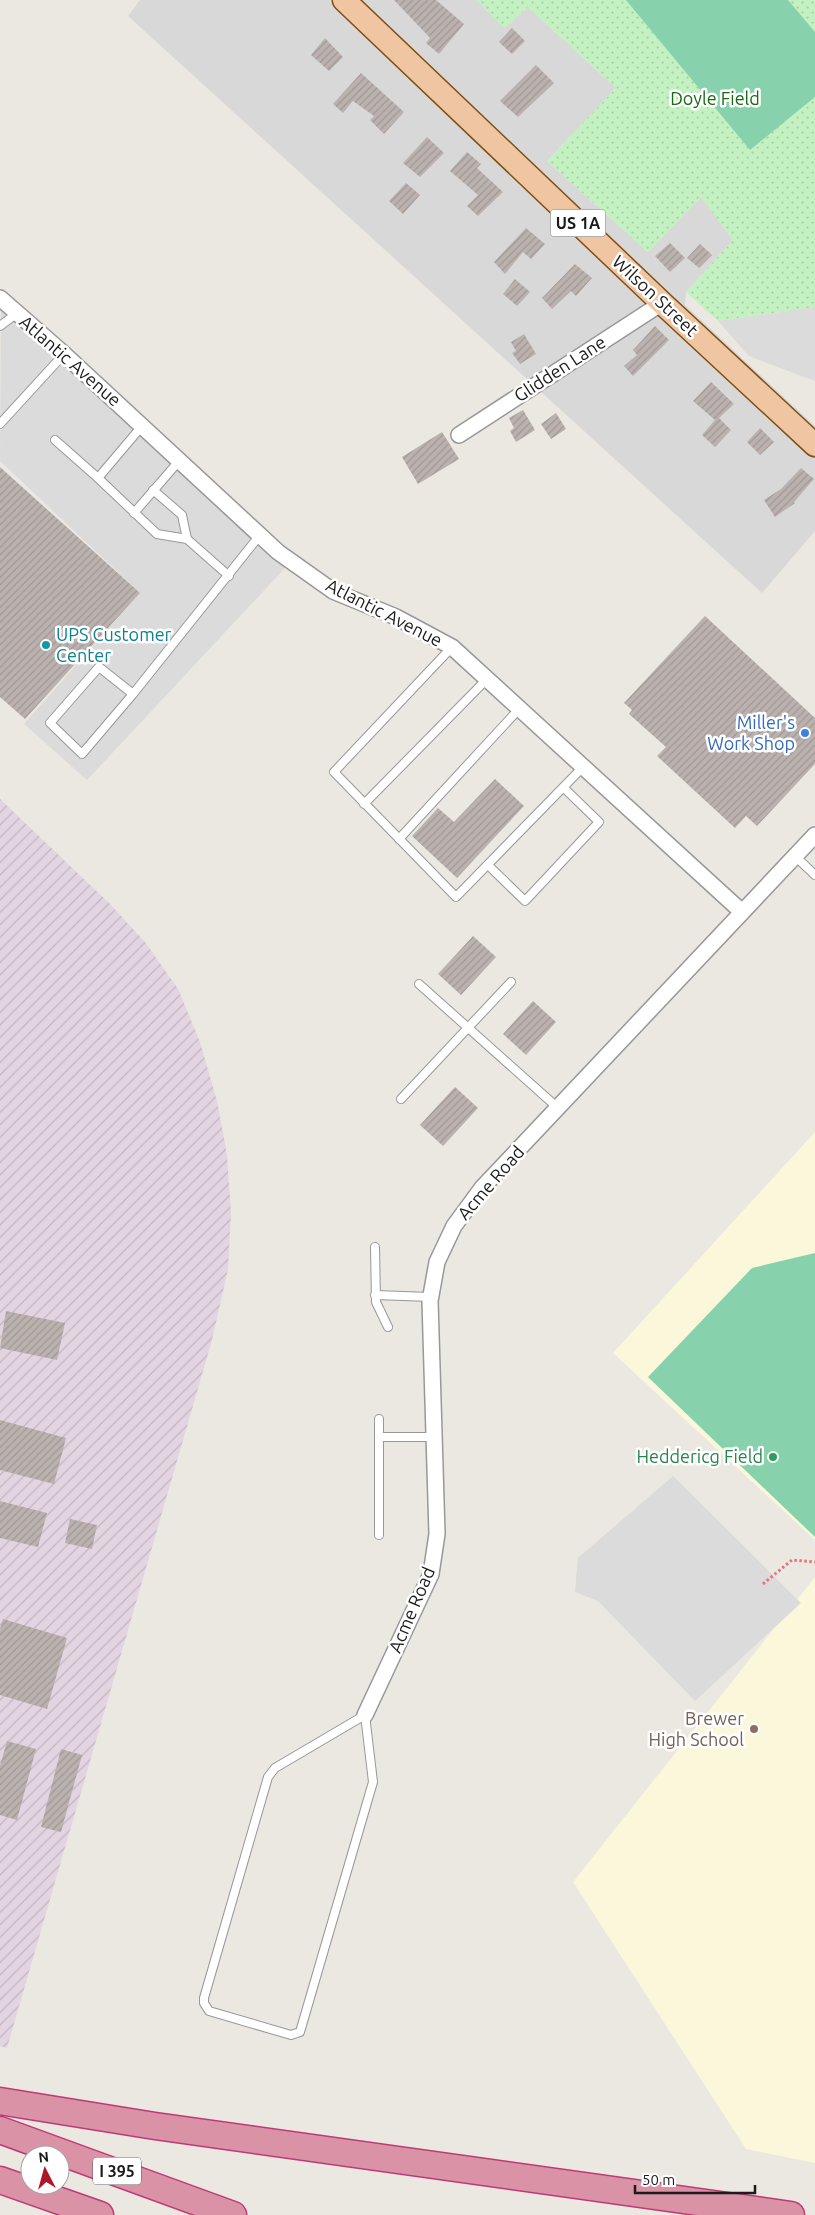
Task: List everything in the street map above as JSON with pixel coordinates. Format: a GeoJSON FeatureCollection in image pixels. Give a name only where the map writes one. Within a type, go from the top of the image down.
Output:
{"type":"FeatureCollection","features":[{"type":"Feature","properties":{"kind":"highway"},"geometry":{"type":"LineString","coordinates":[[0,2101],[164,2128],[789,2215]]}},
{"type":"Feature","properties":{"kind":"highway","name":"I 395"},"geometry":{"type":"LineString","coordinates":[[0,2130],[232,2215]]}},
{"type":"Feature","properties":{"kind":"highway"},"geometry":{"type":"LineString","coordinates":[[0,2180],[100,2215]]}},
{"type":"Feature","properties":{"kind":"main road","name":"Wilson Street"},"geometry":{"type":"LineString","coordinates":[[344,0],[662,303],[815,445]]}},
{"type":"Feature","properties":{"kind":"street","name":"Atlantic Avenue"},"geometry":{"type":"LineString","coordinates":[[0,298],[16,314],[64,354],[278,552],[333,591],[396,617],[452,647],[742,912]]}},
{"type":"Feature","properties":{"kind":"street","name":"Glidden Lane"},"geometry":{"type":"LineString","coordinates":[[459,435],[662,303]]}},
{"type":"Feature","properties":{"kind":"street","name":"Acme Road"},"geometry":{"type":"LineString","coordinates":[[365,1715],[431,1574],[437,1534],[431,1297],[438,1262],[454,1226],[482,1188],[815,835]]}},
{"type":"Feature","properties":{"kind":"lane"},"geometry":{"type":"LineString","coordinates":[[0,326],[16,314]]}},
{"type":"Feature","properties":{"kind":"lane"},"geometry":{"type":"LineString","coordinates":[[0,424],[64,354]]}},
{"type":"Feature","properties":{"kind":"lane"},"geometry":{"type":"LineString","coordinates":[[98,478],[142,426]]}},
{"type":"Feature","properties":{"kind":"lane"},"geometry":{"type":"LineString","coordinates":[[55,440],[157,534],[187,539],[229,576]]}},
{"type":"Feature","properties":{"kind":"lane"},"geometry":{"type":"LineString","coordinates":[[134,513],[179,461]]}},
{"type":"Feature","properties":{"kind":"lane"},"geometry":{"type":"LineString","coordinates":[[153,490],[182,515],[187,539]]}},
{"type":"Feature","properties":{"kind":"lane"},"geometry":{"type":"LineString","coordinates":[[133,694],[99,667],[50,722],[82,754],[133,694],[229,576],[260,535]]}},
{"type":"Feature","properties":{"kind":"lane"},"geometry":{"type":"LineString","coordinates":[[452,647],[334,772],[456,898],[583,767]]}},
{"type":"Feature","properties":{"kind":"lane"},"geometry":{"type":"LineString","coordinates":[[364,804],[486,679]]}},
{"type":"Feature","properties":{"kind":"lane"},"geometry":{"type":"LineString","coordinates":[[399,839],[519,709]]}},
{"type":"Feature","properties":{"kind":"lane"},"geometry":{"type":"LineString","coordinates":[[489,866],[526,901],[599,822],[564,788]]}},
{"type":"Feature","properties":{"kind":"lane"},"geometry":{"type":"LineString","coordinates":[[795,856],[815,875]]}},
{"type":"Feature","properties":{"kind":"lane"},"geometry":{"type":"LineString","coordinates":[[401,1099],[510,982]]}},
{"type":"Feature","properties":{"kind":"lane"},"geometry":{"type":"LineString","coordinates":[[419,984],[558,1108]]}},
{"type":"Feature","properties":{"kind":"lane"},"geometry":{"type":"LineString","coordinates":[[376,1247],[376,1302],[388,1327]]}},
{"type":"Feature","properties":{"kind":"lane"},"geometry":{"type":"LineString","coordinates":[[375,1295],[431,1297]]}},
{"type":"Feature","properties":{"kind":"lane"},"geometry":{"type":"LineString","coordinates":[[379,1419],[379,1535]]}},
{"type":"Feature","properties":{"kind":"lane"},"geometry":{"type":"LineString","coordinates":[[379,1437],[434,1437]]}},
{"type":"Feature","properties":{"kind":"lane"},"geometry":{"type":"LineString","coordinates":[[365,1715],[373,1782],[300,2032],[291,2035],[209,2012],[204,2003],[204,1998],[268,1777],[275,1768],[365,1715]]}},
{"type":"Feature","properties":{"kind":"path"},"geometry":{"type":"LineString","coordinates":[[763,1584],[792,1560],[815,1562]]}},
{"type":"Feature","properties":{"kind":"shaded area"},"geometry":{"type":"Polygon","coordinates":[[[140,0],[477,0],[504,28],[528,7],[616,88],[547,161],[648,252],[701,197],[733,240],[686,292],[685,305],[815,426],[815,531],[762,593],[128,16],[140,0]]]}},
{"type":"Feature","properties":{"kind":"shaded area"},"geometry":{"type":"Polygon","coordinates":[[[1,297],[286,567],[87,780],[24,724],[140,593],[0,461],[1,297]]]}},
{"type":"Feature","properties":{"kind":"shaded area"},"geometry":{"type":"Polygon","coordinates":[[[815,307],[815,381],[749,356],[718,321],[815,307]]]}},
{"type":"Feature","properties":{"kind":"shaded area"},"geometry":{"type":"Polygon","coordinates":[[[0,799],[109,903],[145,942],[178,989],[200,1042],[217,1101],[227,1155],[231,1212],[228,1269],[212,1340],[7,2048],[0,2046],[0,799]]]}},
{"type":"Feature","properties":{"kind":"shaded area","name":"Heddericg Field"},"geometry":{"type":"Polygon","coordinates":[[[815,1132],[815,1540],[613,1353],[815,1132]]]}},
{"type":"Feature","properties":{"kind":"shaded area"},"geometry":{"type":"Polygon","coordinates":[[[673,1476],[801,1603],[695,1701],[598,1601],[575,1592],[578,1558],[673,1476]]]}},
{"type":"Feature","properties":{"kind":"shaded area","name":"Brewer High School"},"geometry":{"type":"Polygon","coordinates":[[[815,1577],[815,2163],[746,2149],[573,1882],[815,1577]]]}},
{"type":"Feature","properties":{"kind":"green space","name":"Doyle Field"},"geometry":{"type":"Polygon","coordinates":[[[477,0],[815,0],[815,307],[718,321],[686,292],[733,240],[701,197],[648,252],[547,161],[616,88],[528,7],[504,28],[477,0]]]}},
{"type":"Feature","properties":{"kind":"green space"},"geometry":{"type":"Polygon","coordinates":[[[626,0],[788,0],[815,32],[815,97],[750,150],[626,0]]]}},
{"type":"Feature","properties":{"kind":"green space","name":"Heddericg Field"},"geometry":{"type":"Polygon","coordinates":[[[815,1253],[815,1537],[648,1377],[752,1268],[815,1253]]]}},
{"type":"Feature","properties":{"kind":"building"},"geometry":{"type":"Polygon","coordinates":[[[394,0],[436,0],[464,24],[439,54],[426,43],[430,38],[394,0]]]}},
{"type":"Feature","properties":{"kind":"building"},"geometry":{"type":"Polygon","coordinates":[[[512,28],[525,41],[512,54],[499,42],[512,28]]]}},
{"type":"Feature","properties":{"kind":"building"},"geometry":{"type":"Polygon","coordinates":[[[325,38],[343,57],[329,71],[311,55],[325,38]]]}},
{"type":"Feature","properties":{"kind":"building"},"geometry":{"type":"Polygon","coordinates":[[[536,65],[554,83],[518,117],[500,101],[536,65]]]}},
{"type":"Feature","properties":{"kind":"building"},"geometry":{"type":"Polygon","coordinates":[[[361,73],[404,112],[384,134],[370,120],[374,116],[353,101],[343,113],[333,104],[361,73]]]}},
{"type":"Feature","properties":{"kind":"building"},"geometry":{"type":"Polygon","coordinates":[[[427,137],[444,153],[420,177],[403,163],[427,137]]]}},
{"type":"Feature","properties":{"kind":"building"},"geometry":{"type":"Polygon","coordinates":[[[467,152],[481,164],[477,168],[503,192],[478,216],[467,206],[478,195],[450,171],[467,152]]]}},
{"type":"Feature","properties":{"kind":"building"},"geometry":{"type":"Polygon","coordinates":[[[406,183],[420,195],[403,214],[389,201],[406,183]]]}},
{"type":"Feature","properties":{"kind":"building"},"geometry":{"type":"Polygon","coordinates":[[[526,228],[545,244],[531,259],[523,252],[505,274],[494,262],[526,228]]]}},
{"type":"Feature","properties":{"kind":"building"},"geometry":{"type":"Polygon","coordinates":[[[670,243],[685,258],[670,272],[655,256],[670,243]]]}},
{"type":"Feature","properties":{"kind":"building"},"geometry":{"type":"Polygon","coordinates":[[[700,244],[712,255],[699,268],[687,258],[700,244]]]}},
{"type":"Feature","properties":{"kind":"building"},"geometry":{"type":"Polygon","coordinates":[[[575,264],[592,278],[576,296],[571,291],[552,309],[542,298],[575,264]]]}},
{"type":"Feature","properties":{"kind":"building"},"geometry":{"type":"Polygon","coordinates":[[[515,279],[530,292],[517,306],[503,294],[515,279]]]}},
{"type":"Feature","properties":{"kind":"building"},"geometry":{"type":"Polygon","coordinates":[[[655,326],[669,340],[633,376],[624,366],[637,355],[633,350],[655,326]]]}},
{"type":"Feature","properties":{"kind":"building"},"geometry":{"type":"Polygon","coordinates":[[[524,334],[536,354],[520,364],[512,353],[516,351],[511,342],[524,334]]]}},
{"type":"Feature","properties":{"kind":"building"},"geometry":{"type":"Polygon","coordinates":[[[711,382],[734,404],[719,418],[731,430],[715,447],[702,435],[715,420],[693,401],[711,382]]]}},
{"type":"Feature","properties":{"kind":"building"},"geometry":{"type":"Polygon","coordinates":[[[523,410],[535,430],[516,442],[510,431],[514,428],[509,418],[523,410]]]}},
{"type":"Feature","properties":{"kind":"building"},"geometry":{"type":"Polygon","coordinates":[[[556,413],[566,429],[551,439],[541,424],[556,413]]]}},
{"type":"Feature","properties":{"kind":"building"},"geometry":{"type":"Polygon","coordinates":[[[760,428],[774,442],[760,455],[747,442],[760,428]]]}},
{"type":"Feature","properties":{"kind":"building"},"geometry":{"type":"Polygon","coordinates":[[[442,432],[459,459],[418,484],[402,457],[442,432]]]}},
{"type":"Feature","properties":{"kind":"building","name":"UPS Customer Center"},"geometry":{"type":"Polygon","coordinates":[[[0,467],[140,593],[25,719],[0,697],[0,467]]]}},
{"type":"Feature","properties":{"kind":"building"},"geometry":{"type":"Polygon","coordinates":[[[801,468],[814,479],[795,503],[775,517],[764,500],[781,489],[801,468]]]}},
{"type":"Feature","properties":{"kind":"building"},"geometry":{"type":"Polygon","coordinates":[[[705,616],[815,718],[815,764],[757,826],[746,816],[735,828],[657,756],[666,747],[629,714],[632,710],[624,703],[705,616]]]}},
{"type":"Feature","properties":{"kind":"building"},"geometry":{"type":"Polygon","coordinates":[[[495,779],[524,806],[457,878],[412,836],[438,808],[454,822],[495,779]]]}},
{"type":"Feature","properties":{"kind":"building"},"geometry":{"type":"Polygon","coordinates":[[[473,936],[496,957],[461,995],[438,974],[473,936]]]}},
{"type":"Feature","properties":{"kind":"building"},"geometry":{"type":"Polygon","coordinates":[[[533,1001],[556,1022],[526,1055],[503,1034],[533,1001]]]}},
{"type":"Feature","properties":{"kind":"building"},"geometry":{"type":"Polygon","coordinates":[[[455,1087],[478,1108],[443,1146],[420,1125],[455,1087]]]}},
{"type":"Feature","properties":{"kind":"building"},"geometry":{"type":"Polygon","coordinates":[[[6,1311],[65,1323],[57,1360],[0,1348],[6,1311]]]}},
{"type":"Feature","properties":{"kind":"building"},"geometry":{"type":"Polygon","coordinates":[[[0,1420],[66,1438],[54,1484],[0,1470],[0,1420]]]}},
{"type":"Feature","properties":{"kind":"building"},"geometry":{"type":"Polygon","coordinates":[[[0,1501],[47,1513],[38,1547],[0,1538],[0,1501]]]}},
{"type":"Feature","properties":{"kind":"building"},"geometry":{"type":"Polygon","coordinates":[[[70,1519],[97,1525],[92,1549],[65,1543],[70,1519]]]}},
{"type":"Feature","properties":{"kind":"building"},"geometry":{"type":"Polygon","coordinates":[[[3,1619],[67,1638],[47,1709],[0,1695],[0,1629],[3,1619]]]}},
{"type":"Feature","properties":{"kind":"building"},"geometry":{"type":"Polygon","coordinates":[[[7,1741],[36,1749],[17,1820],[0,1815],[0,1766],[7,1741]]]}},
{"type":"Feature","properties":{"kind":"building"},"geometry":{"type":"Polygon","coordinates":[[[61,1749],[82,1755],[61,1832],[41,1827],[61,1749]]]}},
{"type":"Feature","properties":{"kind":"place","name":"UPS Customer Center"},"geometry":{"type":"Point","coordinates":[46,645]}},
{"type":"Feature","properties":{"kind":"place","name":"Miller's Work Shop"},"geometry":{"type":"Point","coordinates":[805,733]}},
{"type":"Feature","properties":{"kind":"place","name":"Heddericg Field"},"geometry":{"type":"Point","coordinates":[773,1457]}},
{"type":"Feature","properties":{"kind":"place","name":"Brewer High School"},"geometry":{"type":"Point","coordinates":[754,1729]}}]}
